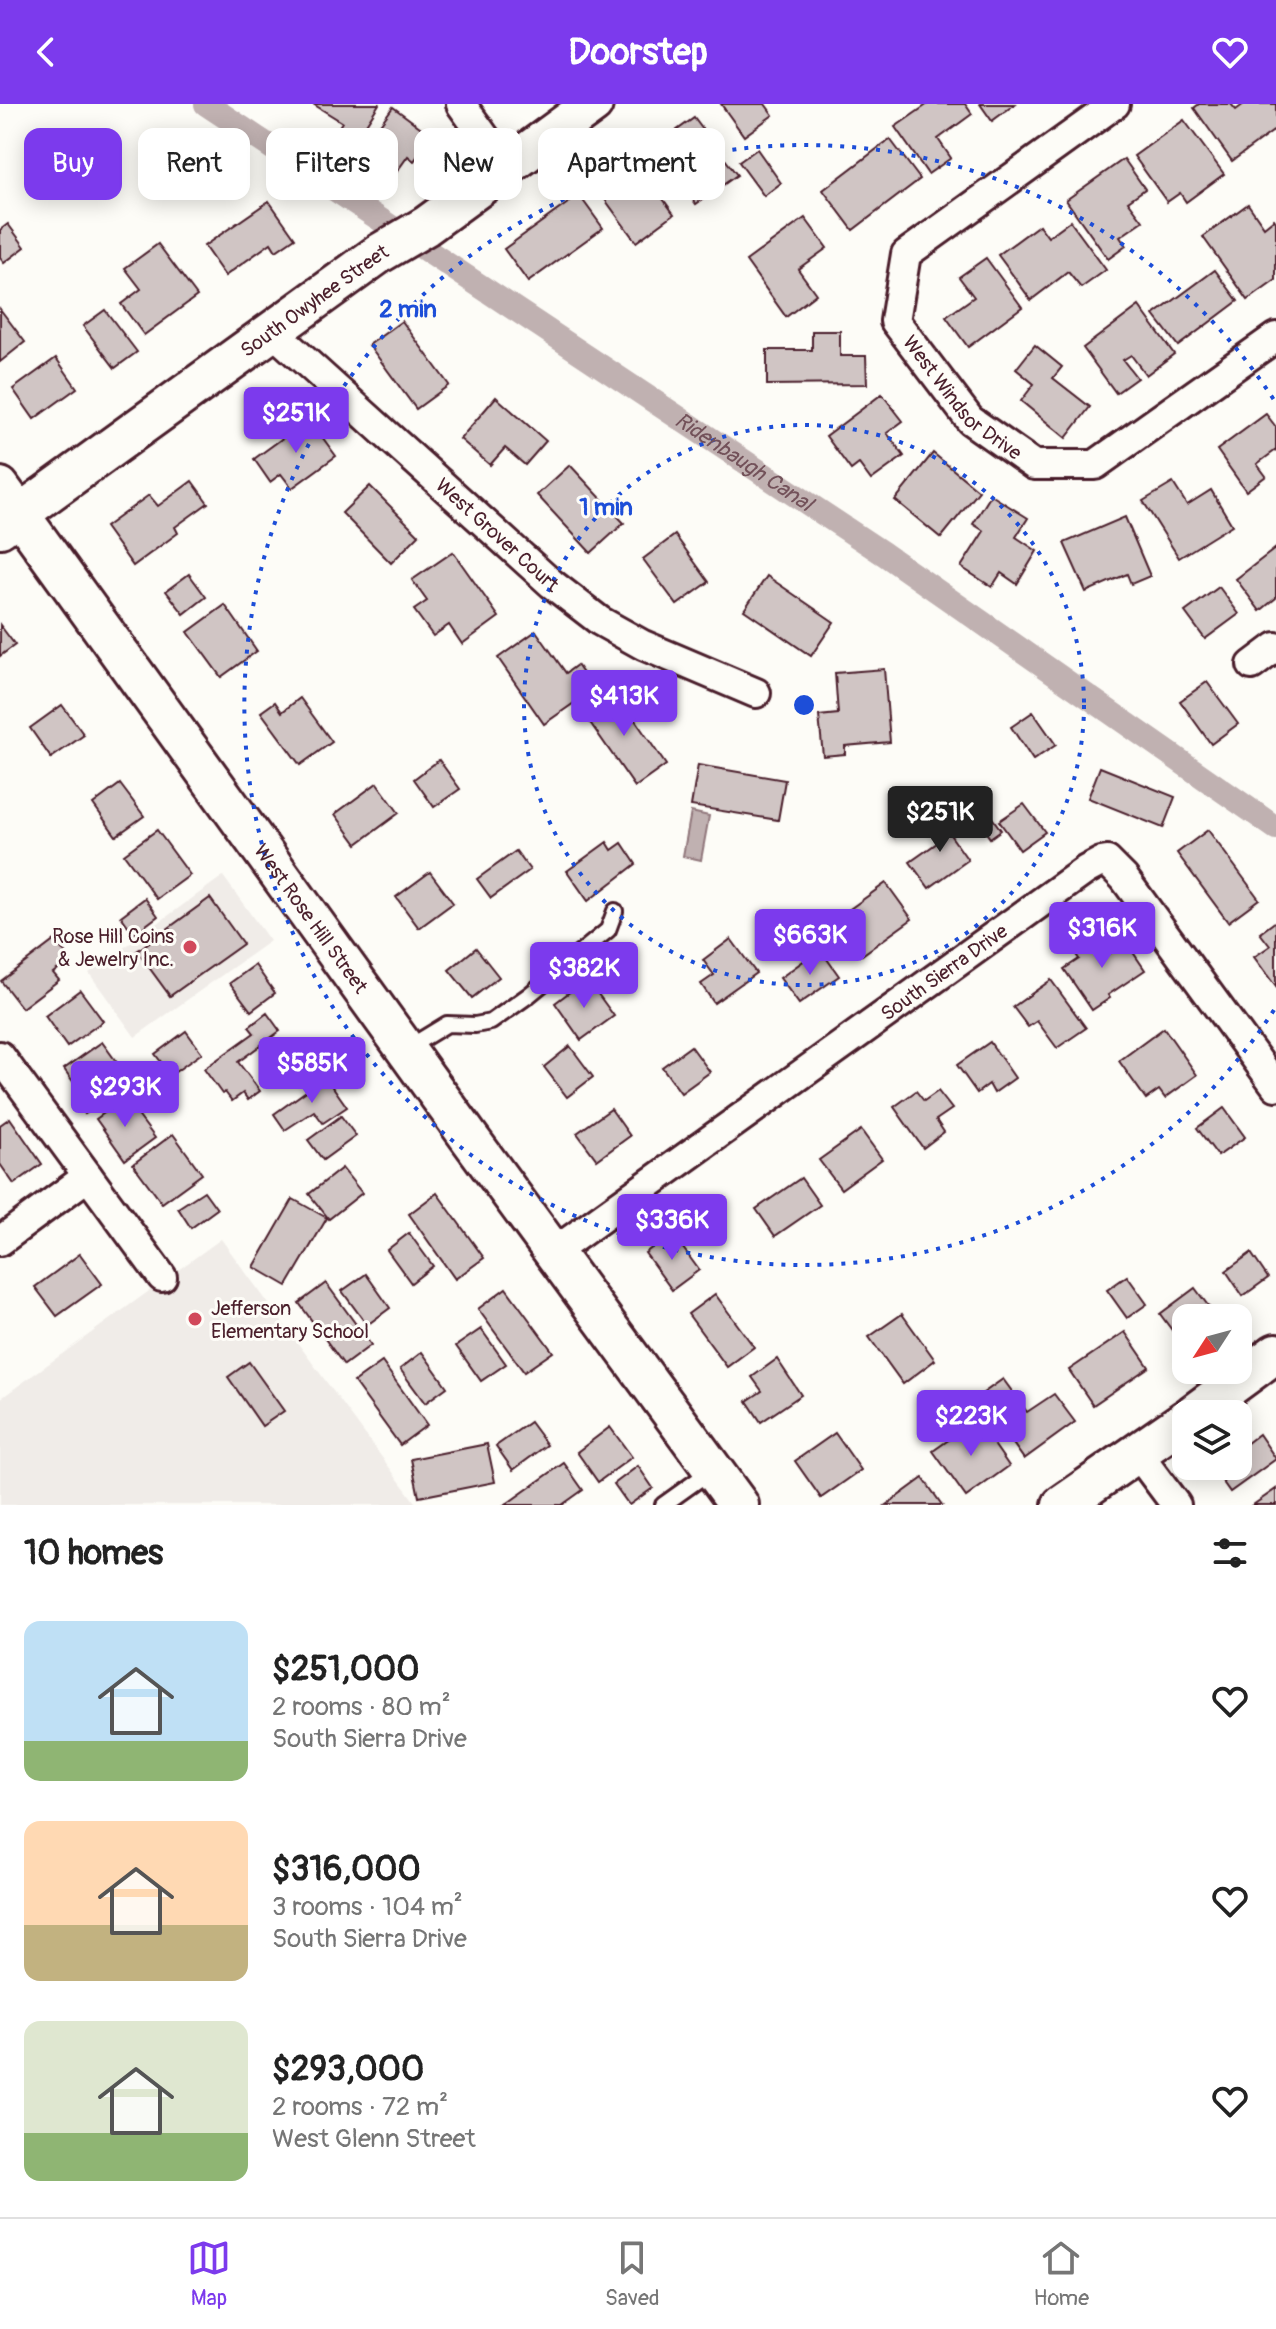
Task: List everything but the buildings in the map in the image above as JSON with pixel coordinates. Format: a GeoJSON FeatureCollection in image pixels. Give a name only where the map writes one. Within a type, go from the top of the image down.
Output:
{"type":"FeatureCollection","features":[{"type":"Feature","properties":{"kind":"street"},"geometry":{"type":"LineString","coordinates":[[461,104],[478,128]]}},
{"type":"Feature","properties":{"kind":"street","name":"South Owyhee Street"},"geometry":{"type":"LineString","coordinates":[[522,155],[593,104]]}},
{"type":"Feature","properties":{"kind":"street","name":"West Windsor Drive"},"geometry":{"type":"LineString","coordinates":[[1115,104],[906,254],[895,321],[970,420],[1034,465],[1095,465],[1276,337]]}},
{"type":"Feature","properties":{"kind":"street","name":"South Owyhee Street"},"geometry":{"type":"LineString","coordinates":[[7,509],[461,200]]}},
{"type":"Feature","properties":{"kind":"street","name":"West Grover Court"},"geometry":{"type":"LineString","coordinates":[[272,331],[552,584],[600,621],[643,645],[756,693]]}},
{"type":"Feature","properties":{"kind":"street","name":"West Rose Hill Street"},"geometry":{"type":"LineString","coordinates":[[7,509],[739,1505]]}},
{"type":"Feature","properties":{"kind":"street"},"geometry":{"type":"LineString","coordinates":[[1252,665],[1276,647]]}},
{"type":"Feature","properties":{"kind":"street","name":"South Sierra Drive"},"geometry":{"type":"LineString","coordinates":[[554,1252],[1101,862],[1107,861],[1124,878],[1276,1086]]}},
{"type":"Feature","properties":{"kind":"street"},"geometry":{"type":"LineString","coordinates":[[0,1056],[162,1277]]}},
{"type":"Feature","properties":{"kind":"street"},"geometry":{"type":"LineString","coordinates":[[0,1241],[88,1176]]}},
{"type":"Feature","properties":{"kind":"street"},"geometry":{"type":"LineString","coordinates":[[1212,1400],[1276,1353]]}},
{"type":"Feature","properties":{"kind":"street"},"geometry":{"type":"LineString","coordinates":[[1062,1505],[1172,1429]]}},
{"type":"Feature","properties":{"kind":"street"},"geometry":{"type":"LineString","coordinates":[[1138,1454],[1176,1505]]}},
{"type":"Feature","properties":{"kind":"lane"},"geometry":{"type":"LineString","coordinates":[[405,1049],[447,1024],[491,1022],[608,930],[615,911]]}},
{"type":"Feature","properties":{"kind":"lane"},"geometry":{"type":"LineString","coordinates":[[663,1505],[712,1469]]}},
{"type":"Feature","properties":{"kind":"shaded area"},"geometry":{"type":"Polygon","coordinates":[[[691,812],[709,816],[701,860],[683,856],[691,812]]]}},
{"type":"Feature","properties":{"kind":"shaded area"},"geometry":{"type":"Polygon","coordinates":[[[223,876],[270,941],[135,1037],[89,973],[223,876]]]}},
{"type":"Feature","properties":{"kind":"shaded area","name":"Jefferson Elementary School"},"geometry":{"type":"Polygon","coordinates":[[[221,1239],[417,1505],[0,1505],[0,1399],[221,1239]]]}},
{"type":"Feature","properties":{"kind":"waterway","name":"Ridenbaugh Canal"},"geometry":{"type":"LineString","coordinates":[[206,104],[884,554],[1276,828]]}},
{"type":"Feature","properties":{"kind":"place","name":"Rose Hill Coins & Jewelry Inc."},"geometry":{"type":"Point","coordinates":[190,947]}},
{"type":"Feature","properties":{"kind":"place","name":"Jefferson Elementary School"},"geometry":{"type":"Point","coordinates":[195,1319]}}]}
